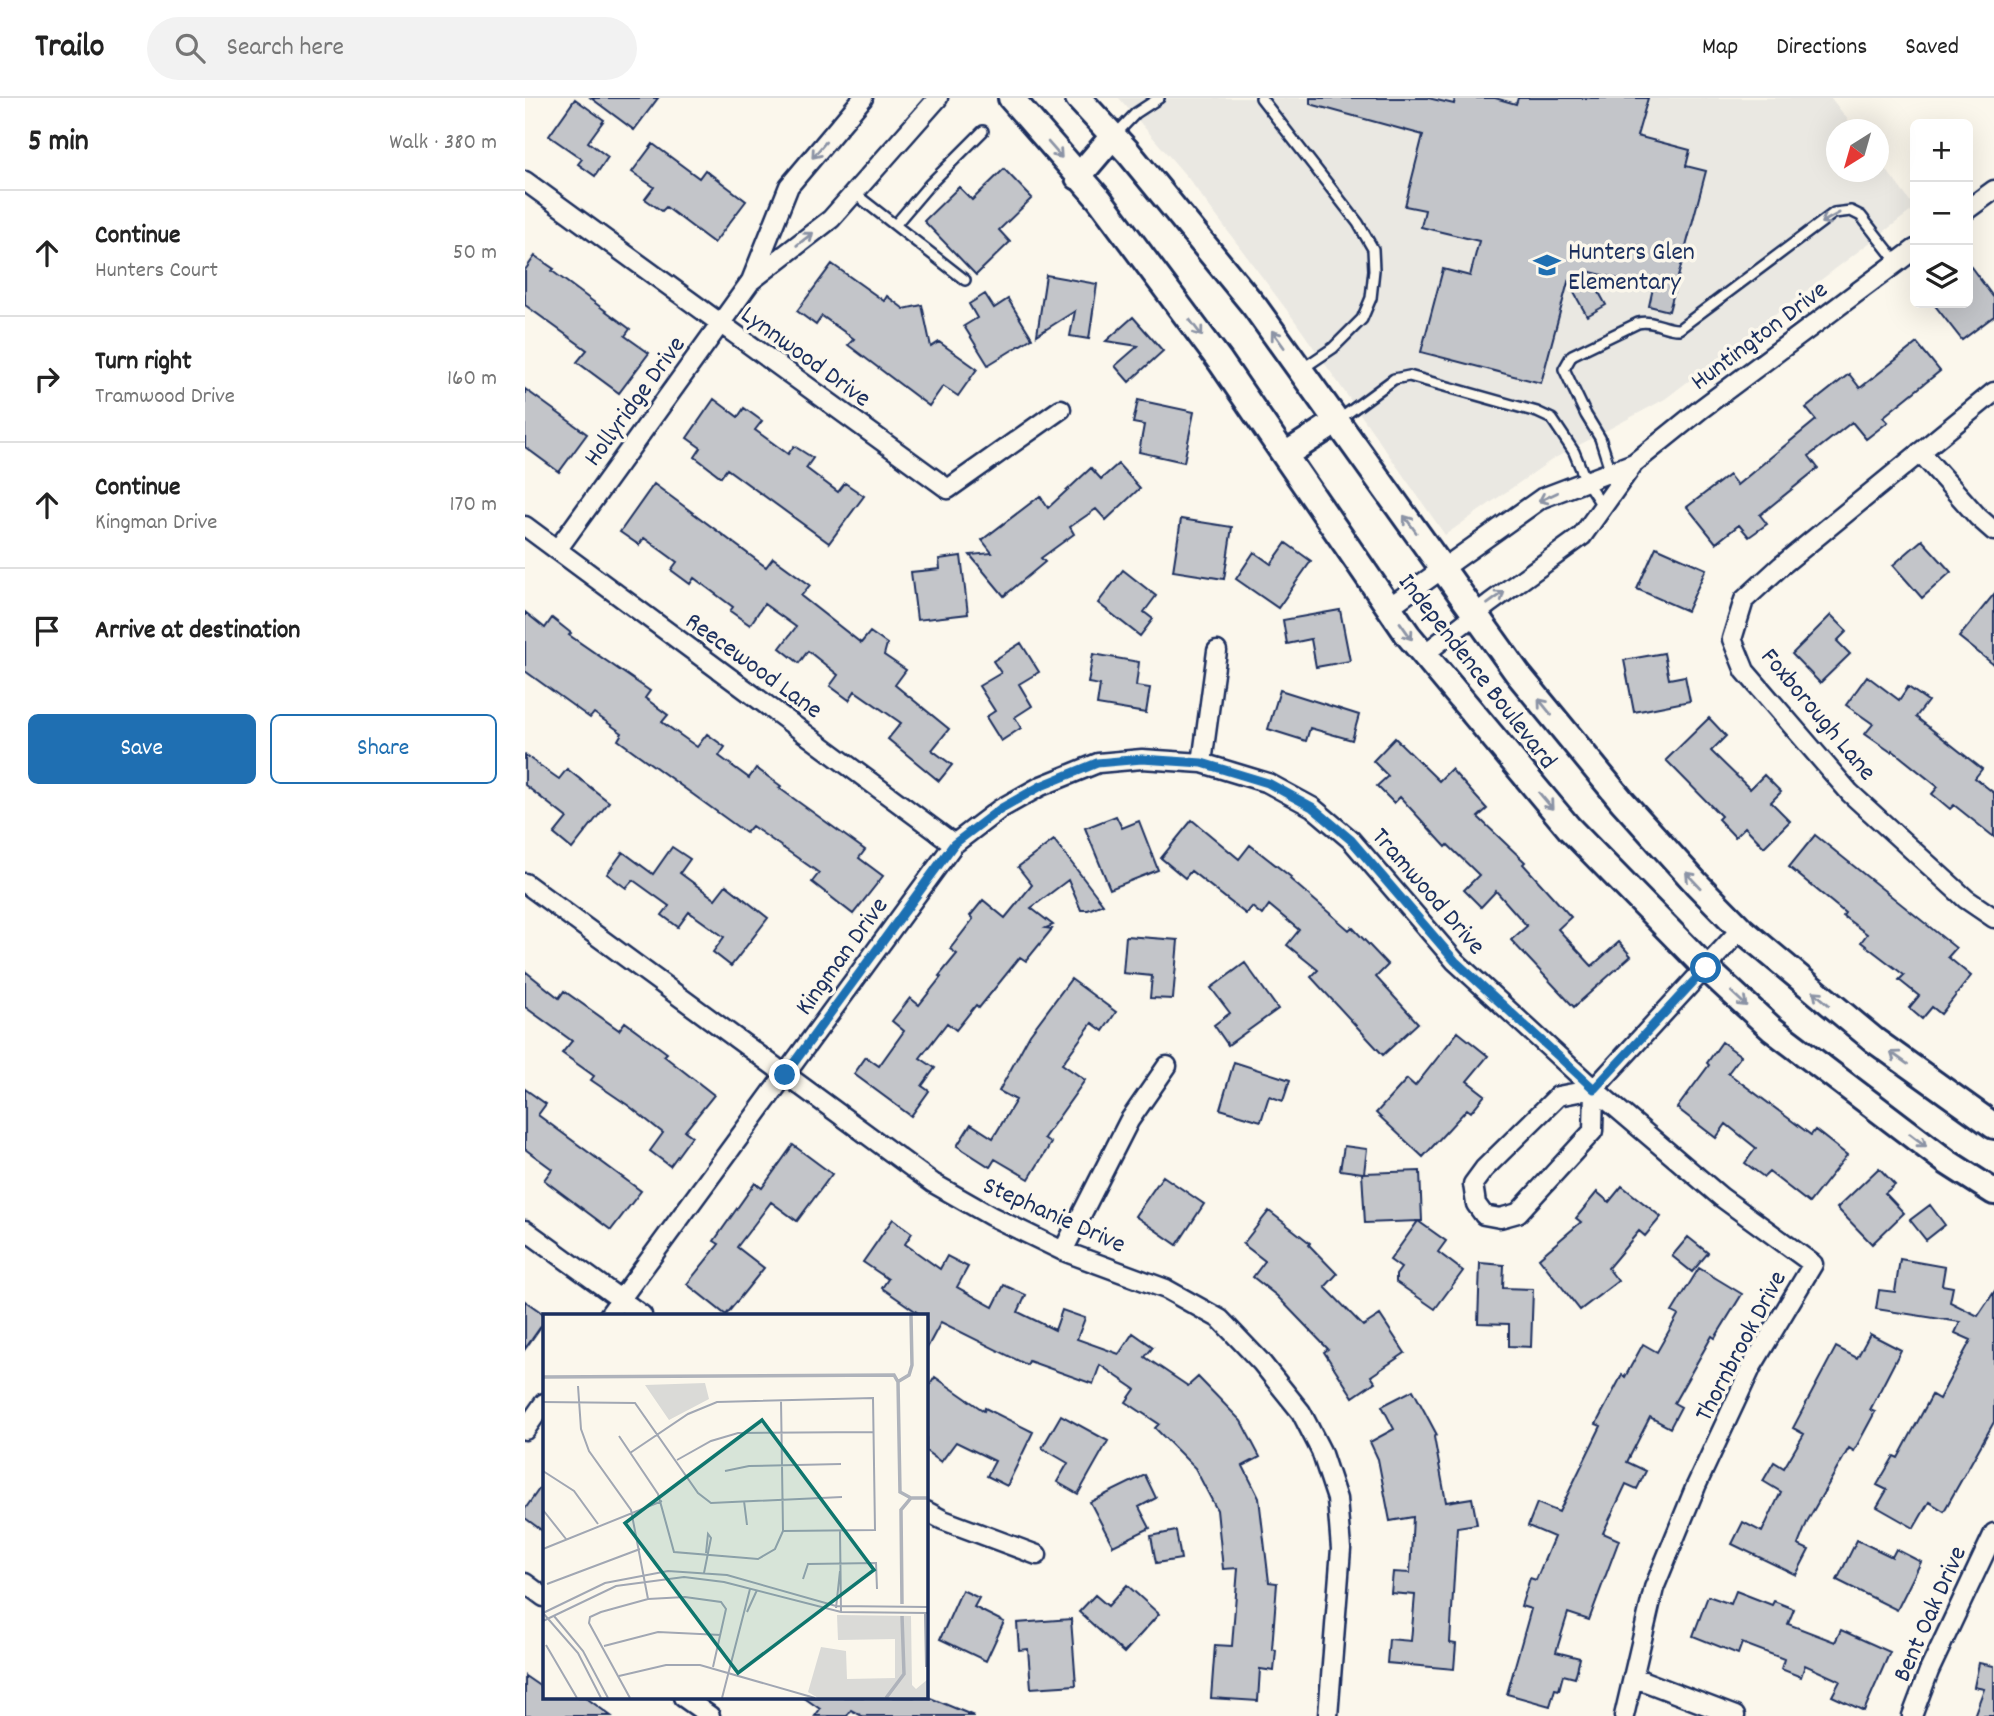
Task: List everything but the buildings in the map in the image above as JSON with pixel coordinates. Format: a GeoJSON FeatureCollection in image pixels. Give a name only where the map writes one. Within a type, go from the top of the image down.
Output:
{"type":"FeatureCollection","features":[{"type":"Feature","properties":{"kind":"main road","name":"Independence Boulevard"},"geometry":{"type":"LineString","coordinates":[[1011,98],[1100,200],[1220,361],[1423,655],[1569,828],[1706,968],[1772,1029],[1947,1163],[1994,1192]]}},
{"type":"Feature","properties":{"kind":"main road","name":"Independence Boulevard"},"geometry":{"type":"LineString","coordinates":[[1078,98],[1114,136],[1255,307],[1517,674],[1622,801],[1741,929],[1874,1040],[1994,1126]]}},
{"type":"Feature","properties":{"kind":"main road"},"geometry":{"type":"LineString","coordinates":[[1078,177],[1114,136]]}},
{"type":"Feature","properties":{"kind":"main road"},"geometry":{"type":"LineString","coordinates":[[1285,455],[1336,422]]}},
{"type":"Feature","properties":{"kind":"street","name":"Hollyridge Drive"},"geometry":{"type":"LineString","coordinates":[[557,550],[751,281],[789,186],[863,98]]}},
{"type":"Feature","properties":{"kind":"street","name":"Hollyridge Drive"},"geometry":{"type":"LineString","coordinates":[[751,281],[831,219],[937,98]]}},
{"type":"Feature","properties":{"kind":"street","name":"Lynnwood Drive"},"geometry":{"type":"LineString","coordinates":[[525,181],[948,489],[1061,409]]}},
{"type":"Feature","properties":{"kind":"street"},"geometry":{"type":"LineString","coordinates":[[1973,205],[1994,190]]}},
{"type":"Feature","properties":{"kind":"street","name":"Huntington Drive"},"geometry":{"type":"LineString","coordinates":[[1423,655],[1582,536],[1634,463],[1701,409],[1910,253]]}},
{"type":"Feature","properties":{"kind":"street","name":"Foxborough Lane"},"geometry":{"type":"LineString","coordinates":[[1994,392],[1781,566],[1744,600],[1732,639],[1745,671],[1850,793],[1966,898],[1994,918]]}},
{"type":"Feature","properties":{"kind":"street"},"geometry":{"type":"LineString","coordinates":[[1920,452],[1978,517],[1994,531]]}},
{"type":"Feature","properties":{"kind":"street","name":"Huntington Drive"},"geometry":{"type":"LineString","coordinates":[[1389,607],[1542,498],[1634,463]]}},
{"type":"Feature","properties":{"kind":"street","name":"Reecewood Lane"},"geometry":{"type":"LineString","coordinates":[[525,526],[954,844]]}},
{"type":"Feature","properties":{"kind":"street"},"geometry":{"type":"LineString","coordinates":[[1202,763],[1217,651]]}},
{"type":"Feature","properties":{"kind":"street","name":"Kingman Drive"},"geometry":{"type":"LineString","coordinates":[[610,1314],[954,844],[1010,803],[1041,786],[1097,763],[1142,759],[1202,763]]}},
{"type":"Feature","properties":{"kind":"street","name":"Tramwood Drive"},"geometry":{"type":"LineString","coordinates":[[1202,763],[1268,783],[1312,807],[1351,840],[1455,961],[1594,1089]]}},
{"type":"Feature","properties":{"kind":"street","name":"Stephanie Drive"},"geometry":{"type":"LineString","coordinates":[[525,883],[933,1183],[991,1216],[1063,1251],[1166,1289],[1220,1320],[1261,1362],[1301,1412],[1321,1451],[1337,1499],[1341,1549],[1328,1716]]}},
{"type":"Feature","properties":{"kind":"street"},"geometry":{"type":"LineString","coordinates":[[1594,1089],[1593,1131],[1518,1213],[1500,1218],[1484,1216],[1476,1204],[1473,1184],[1483,1169],[1558,1096],[1594,1089],[1741,929]]}},
{"type":"Feature","properties":{"kind":"street"},"geometry":{"type":"LineString","coordinates":[[1063,1251],[1129,1121],[1167,1066]]}},
{"type":"Feature","properties":{"kind":"street","name":"Thornbrook Drive"},"geometry":{"type":"LineString","coordinates":[[1594,1089],[1721,1197],[1813,1264],[1752,1366],[1696,1486],[1654,1588],[1624,1716]]}},
{"type":"Feature","properties":{"kind":"street"},"geometry":{"type":"LineString","coordinates":[[525,1230],[641,1314]]}},
{"type":"Feature","properties":{"kind":"street"},"geometry":{"type":"LineString","coordinates":[[525,1430],[543,1405]]}},
{"type":"Feature","properties":{"kind":"street"},"geometry":{"type":"LineString","coordinates":[[927,1512],[1037,1555]]}},
{"type":"Feature","properties":{"kind":"street","name":"Bent Oak Drive"},"geometry":{"type":"LineString","coordinates":[[1913,1716],[1929,1671],[1994,1533]]}},
{"type":"Feature","properties":{"kind":"street"},"geometry":{"type":"LineString","coordinates":[[525,1583],[543,1596]]}},
{"type":"Feature","properties":{"kind":"street"},"geometry":{"type":"LineString","coordinates":[[1633,1677],[1735,1716]]}},
{"type":"Feature","properties":{"kind":"street"},"geometry":{"type":"LineString","coordinates":[[684,1698],[710,1716]]}},
{"type":"Feature","properties":{"kind":"lane"},"geometry":{"type":"LineString","coordinates":[[1114,136],[1136,113],[1159,98]]}},
{"type":"Feature","properties":{"kind":"lane"},"geometry":{"type":"LineString","coordinates":[[1261,98],[1358,223],[1373,249],[1371,298],[1362,319],[1352,331],[1301,370]]}},
{"type":"Feature","properties":{"kind":"lane"},"geometry":{"type":"LineString","coordinates":[[895,225],[929,185],[983,131]]}},
{"type":"Feature","properties":{"kind":"lane"},"geometry":{"type":"LineString","coordinates":[[854,192],[965,280]]}},
{"type":"Feature","properties":{"kind":"lane"},"geometry":{"type":"LineString","coordinates":[[1611,472],[1600,438],[1564,369],[1566,361],[1582,350],[1638,323],[1653,322],[1676,330],[1834,213],[1851,211],[1861,216],[1897,262]]}},
{"type":"Feature","properties":{"kind":"lane"},"geometry":{"type":"LineString","coordinates":[[1336,422],[1394,379],[1409,376],[1537,412],[1552,419],[1574,452],[1586,481],[1602,508]]}},
{"type":"Feature","properties":{"kind":"shaded area","name":"Hunters Glen Elementary"},"geometry":{"type":"Polygon","coordinates":[[[1119,98],[1831,98],[1847,119],[1826,119],[1826,182],[1889,182],[1889,173],[1910,201],[1910,212],[1665,399],[1553,459],[1445,535],[1295,321],[1188,178],[1119,98]]]}},
{"type":"Feature","properties":{"kind":"place","name":"Hunters Glen Elementary"},"geometry":{"type":"Point","coordinates":[1547,265]}},
{"type":"Feature","properties":{"kind":"route"},"geometry":{"type":"LineString","coordinates":[[785,1075],[954,844],[1000,809],[1041,786],[1097,763],[1142,759],[1202,763],[1268,783],[1312,807],[1351,840],[1455,961],[1594,1089],[1706,968]]}}]}
